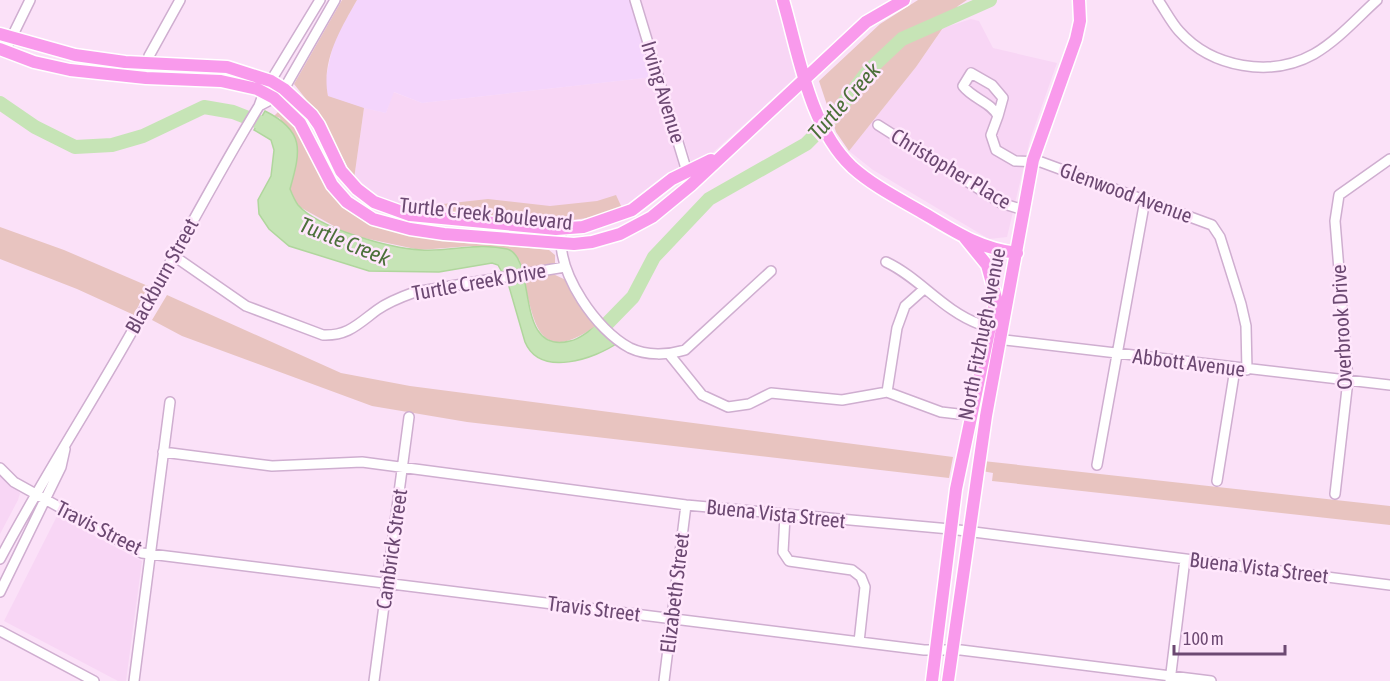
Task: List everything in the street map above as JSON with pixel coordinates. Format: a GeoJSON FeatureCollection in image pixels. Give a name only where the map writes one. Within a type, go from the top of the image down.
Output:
{"type":"FeatureCollection","features":[{"type":"Feature","properties":{"kind":"main road"},"geometry":{"type":"LineString","coordinates":[[783,0],[820,123],[843,158],[869,180],[965,238],[991,249],[1017,253]]}},
{"type":"Feature","properties":{"kind":"main road","name":"Turtle Creek Boulevard"},"geometry":{"type":"LineString","coordinates":[[6,36],[75,55],[148,63],[227,67],[270,91],[306,131],[324,172],[347,202],[382,223],[427,232],[561,244],[604,239],[639,225],[691,185],[720,156],[808,84],[866,22],[904,0]]}},
{"type":"Feature","properties":{"kind":"main road","name":"North Fitzhugh Avenue"},"geometry":{"type":"LineString","coordinates":[[948,681],[986,416],[1033,160],[1076,39],[1082,3]]}},
{"type":"Feature","properties":{"kind":"main road","name":"Turtle Creek Boulevard"},"geometry":{"type":"LineString","coordinates":[[2,50],[70,70],[146,78],[222,81],[270,91],[285,89],[319,125],[342,171],[357,189],[391,210],[429,217],[562,229],[600,223],[632,210],[687,171],[720,156]]}},
{"type":"Feature","properties":{"kind":"main road"},"geometry":{"type":"LineString","coordinates":[[146,78],[148,63]]}},
{"type":"Feature","properties":{"kind":"main road"},"geometry":{"type":"LineString","coordinates":[[632,210],[639,225]]}},
{"type":"Feature","properties":{"kind":"main road"},"geometry":{"type":"LineString","coordinates":[[427,232],[429,217]]}},
{"type":"Feature","properties":{"kind":"main road","name":"North Fitzhugh Avenue"},"geometry":{"type":"LineString","coordinates":[[932,681],[964,413],[988,338],[996,298],[987,265],[965,238]]}},
{"type":"Feature","properties":{"kind":"main road"},"geometry":{"type":"LineString","coordinates":[[964,413],[986,416]]}},
{"type":"Feature","properties":{"kind":"street"},"geometry":{"type":"LineString","coordinates":[[2,50],[6,36],[30,0]]}},
{"type":"Feature","properties":{"kind":"street"},"geometry":{"type":"LineString","coordinates":[[148,63],[149,56],[180,0]]}},
{"type":"Feature","properties":{"kind":"street"},"geometry":{"type":"LineString","coordinates":[[270,91],[320,0]]}},
{"type":"Feature","properties":{"kind":"street"},"geometry":{"type":"LineString","coordinates":[[285,89],[335,0]]}},
{"type":"Feature","properties":{"kind":"street","name":"Irving Avenue"},"geometry":{"type":"LineString","coordinates":[[635,0],[691,185]]}},
{"type":"Feature","properties":{"kind":"street"},"geometry":{"type":"LineString","coordinates":[[1158,0],[1178,30],[1191,42],[1233,64],[1257,68],[1287,64],[1314,54],[1329,44],[1377,0]]}},
{"type":"Feature","properties":{"kind":"street","name":"Glenwood Avenue"},"geometry":{"type":"LineString","coordinates":[[998,116],[993,108],[968,93],[963,86],[971,74],[992,85],[1003,98],[998,116],[991,135],[996,150],[1015,161],[1033,160],[1212,225],[1216,229],[1243,315],[1248,370]]}},
{"type":"Feature","properties":{"kind":"street","name":"Blackburn Street"},"geometry":{"type":"LineString","coordinates":[[0,559],[34,494],[65,447],[236,144],[270,91]]}},
{"type":"Feature","properties":{"kind":"street","name":"Christopher Place"},"geometry":{"type":"LineString","coordinates":[[878,125],[1001,203],[1024,210]]}},
{"type":"Feature","properties":{"kind":"street","name":"Overbrook Drive"},"geometry":{"type":"LineString","coordinates":[[1335,494],[1348,380],[1335,222],[1339,195],[1390,159]]}},
{"type":"Feature","properties":{"kind":"street"},"geometry":{"type":"LineString","coordinates":[[1097,465],[1145,200]]}},
{"type":"Feature","properties":{"kind":"street"},"geometry":{"type":"LineString","coordinates":[[562,229],[561,244],[565,267],[597,320],[631,348],[678,352],[771,271]]}},
{"type":"Feature","properties":{"kind":"street","name":"Turtle Creek Drive"},"geometry":{"type":"LineString","coordinates":[[174,256],[246,306],[323,335],[350,332],[377,310],[403,296],[565,267]]}},
{"type":"Feature","properties":{"kind":"street"},"geometry":{"type":"LineString","coordinates":[[886,262],[909,273],[924,289],[957,314],[979,324]]}},
{"type":"Feature","properties":{"kind":"street"},"geometry":{"type":"LineString","coordinates":[[887,392],[897,328],[905,306],[924,289]]}},
{"type":"Feature","properties":{"kind":"street","name":"Abbott Avenue"},"geometry":{"type":"LineString","coordinates":[[988,338],[1235,369],[1390,385]]}},
{"type":"Feature","properties":{"kind":"street"},"geometry":{"type":"LineString","coordinates":[[678,352],[682,361],[683,373]]}},
{"type":"Feature","properties":{"kind":"street"},"geometry":{"type":"LineString","coordinates":[[678,352],[683,373],[702,395],[728,407],[749,404],[771,393],[842,400],[887,392],[930,409],[964,413]]}},
{"type":"Feature","properties":{"kind":"street"},"geometry":{"type":"LineString","coordinates":[[1217,481],[1235,369]]}},
{"type":"Feature","properties":{"kind":"street"},"geometry":{"type":"LineString","coordinates":[[134,681],[170,402]]}},
{"type":"Feature","properties":{"kind":"street","name":"Cambrick Street"},"geometry":{"type":"LineString","coordinates":[[374,681],[409,417]]}},
{"type":"Feature","properties":{"kind":"street","name":"Blackburn Street"},"geometry":{"type":"LineString","coordinates":[[0,592],[61,467],[65,447]]}},
{"type":"Feature","properties":{"kind":"street","name":"Buena Vista Street"},"geometry":{"type":"LineString","coordinates":[[163,452],[272,466],[347,461],[403,466],[686,505],[785,516],[968,531],[1390,585]]}},
{"type":"Feature","properties":{"kind":"street","name":"Travis Street"},"geometry":{"type":"LineString","coordinates":[[0,468],[14,482],[34,494],[142,553],[859,642],[952,650],[1171,679],[1210,681]]}},
{"type":"Feature","properties":{"kind":"street","name":"Elizabeth Street"},"geometry":{"type":"LineString","coordinates":[[664,681],[686,505]]}},
{"type":"Feature","properties":{"kind":"street"},"geometry":{"type":"LineString","coordinates":[[785,516],[783,546],[789,561],[852,570],[861,577],[865,587],[859,642]]}},
{"type":"Feature","properties":{"kind":"street"},"geometry":{"type":"LineString","coordinates":[[1171,679],[1185,559]]}},
{"type":"Feature","properties":{"kind":"street"},"geometry":{"type":"LineString","coordinates":[[0,631],[91,680]]}},
{"type":"Feature","properties":{"kind":"shaded area"},"geometry":{"type":"Polygon","coordinates":[[[342,0],[357,0],[334,46],[327,70],[327,83],[328,96],[364,108],[354,179],[321,118],[294,84],[342,0]]]}},
{"type":"Feature","properties":{"kind":"shaded area"},"geometry":{"type":"Polygon","coordinates":[[[357,0],[631,0],[654,77],[422,103],[394,92],[386,113],[350,105],[328,96],[325,82],[334,40],[357,0]]]}},
{"type":"Feature","properties":{"kind":"shaded area"},"geometry":{"type":"Polygon","coordinates":[[[641,0],[777,0],[797,68],[795,79],[710,155],[691,162],[641,0]]]}},
{"type":"Feature","properties":{"kind":"shaded area"},"geometry":{"type":"Polygon","coordinates":[[[918,0],[967,0],[958,6],[916,67],[849,151],[836,132],[819,81],[880,24],[918,0]]]}},
{"type":"Feature","properties":{"kind":"shaded area"},"geometry":{"type":"Polygon","coordinates":[[[971,19],[979,21],[993,48],[1057,63],[1030,140],[1007,237],[989,239],[873,170],[849,151],[916,67],[943,28],[971,19]]]}},
{"type":"Feature","properties":{"kind":"shaded area"},"geometry":{"type":"Polygon","coordinates":[[[654,77],[679,167],[648,194],[603,218],[559,225],[415,210],[381,201],[354,179],[364,108],[386,113],[393,92],[422,103],[654,77]]]}},
{"type":"Feature","properties":{"kind":"shaded area"},"geometry":{"type":"Polygon","coordinates":[[[280,110],[299,130],[327,187],[353,212],[377,225],[404,234],[463,243],[549,250],[555,255],[555,263],[523,271],[519,259],[470,246],[420,250],[350,235],[298,206],[290,189],[294,174],[280,118],[274,116],[280,110]]]}},
{"type":"Feature","properties":{"kind":"shaded area"},"geometry":{"type":"Polygon","coordinates":[[[616,195],[622,208],[599,215],[554,221],[508,219],[438,210],[443,204],[488,199],[550,206],[597,201],[616,195]]]}},
{"type":"Feature","properties":{"kind":"shaded area"},"geometry":{"type":"Polygon","coordinates":[[[0,227],[64,250],[148,286],[134,315],[77,289],[0,259],[0,227]]]}},
{"type":"Feature","properties":{"kind":"shaded area"},"geometry":{"type":"Polygon","coordinates":[[[551,273],[568,281],[596,326],[577,337],[562,342],[551,341],[542,335],[531,311],[523,277],[551,273]]]}},
{"type":"Feature","properties":{"kind":"shaded area"},"geometry":{"type":"Polygon","coordinates":[[[167,295],[341,373],[410,386],[953,457],[949,478],[467,422],[372,406],[182,336],[152,320],[167,295]]]}},
{"type":"Feature","properties":{"kind":"shaded area"},"geometry":{"type":"Polygon","coordinates":[[[983,461],[1390,506],[1390,525],[992,481],[993,473],[982,471],[983,461]]]}},
{"type":"Feature","properties":{"kind":"shaded area"},"geometry":{"type":"Polygon","coordinates":[[[0,475],[20,493],[0,534],[0,475]]]}},
{"type":"Feature","properties":{"kind":"shaded area"},"geometry":{"type":"Polygon","coordinates":[[[57,516],[142,561],[126,681],[118,681],[4,621],[57,516]]]}},
{"type":"Feature","properties":{"kind":"water"},"geometry":{"type":"Polygon","coordinates":[[[265,111],[287,126],[297,143],[296,163],[290,189],[298,205],[308,214],[356,236],[392,246],[421,250],[485,246],[507,249],[516,256],[522,269],[533,321],[540,334],[552,342],[570,341],[598,326],[619,342],[583,359],[569,362],[543,360],[532,353],[525,342],[508,283],[498,265],[492,263],[439,272],[369,271],[289,246],[269,229],[259,214],[258,200],[271,176],[274,150],[271,140],[254,130],[265,111]]]}},
{"type":"Feature","properties":{"kind":"waterway","name":"Turtle Creek"},"geometry":{"type":"LineString","coordinates":[[594,337],[633,297],[654,257],[709,199],[806,144],[833,117],[868,71],[902,39],[990,0]]}},
{"type":"Feature","properties":{"kind":"waterway","name":"Turtle Creek"},"geometry":{"type":"LineString","coordinates":[[0,103],[35,127],[75,147],[112,145],[143,136],[204,107],[233,112],[264,124],[274,132]]}}]}
